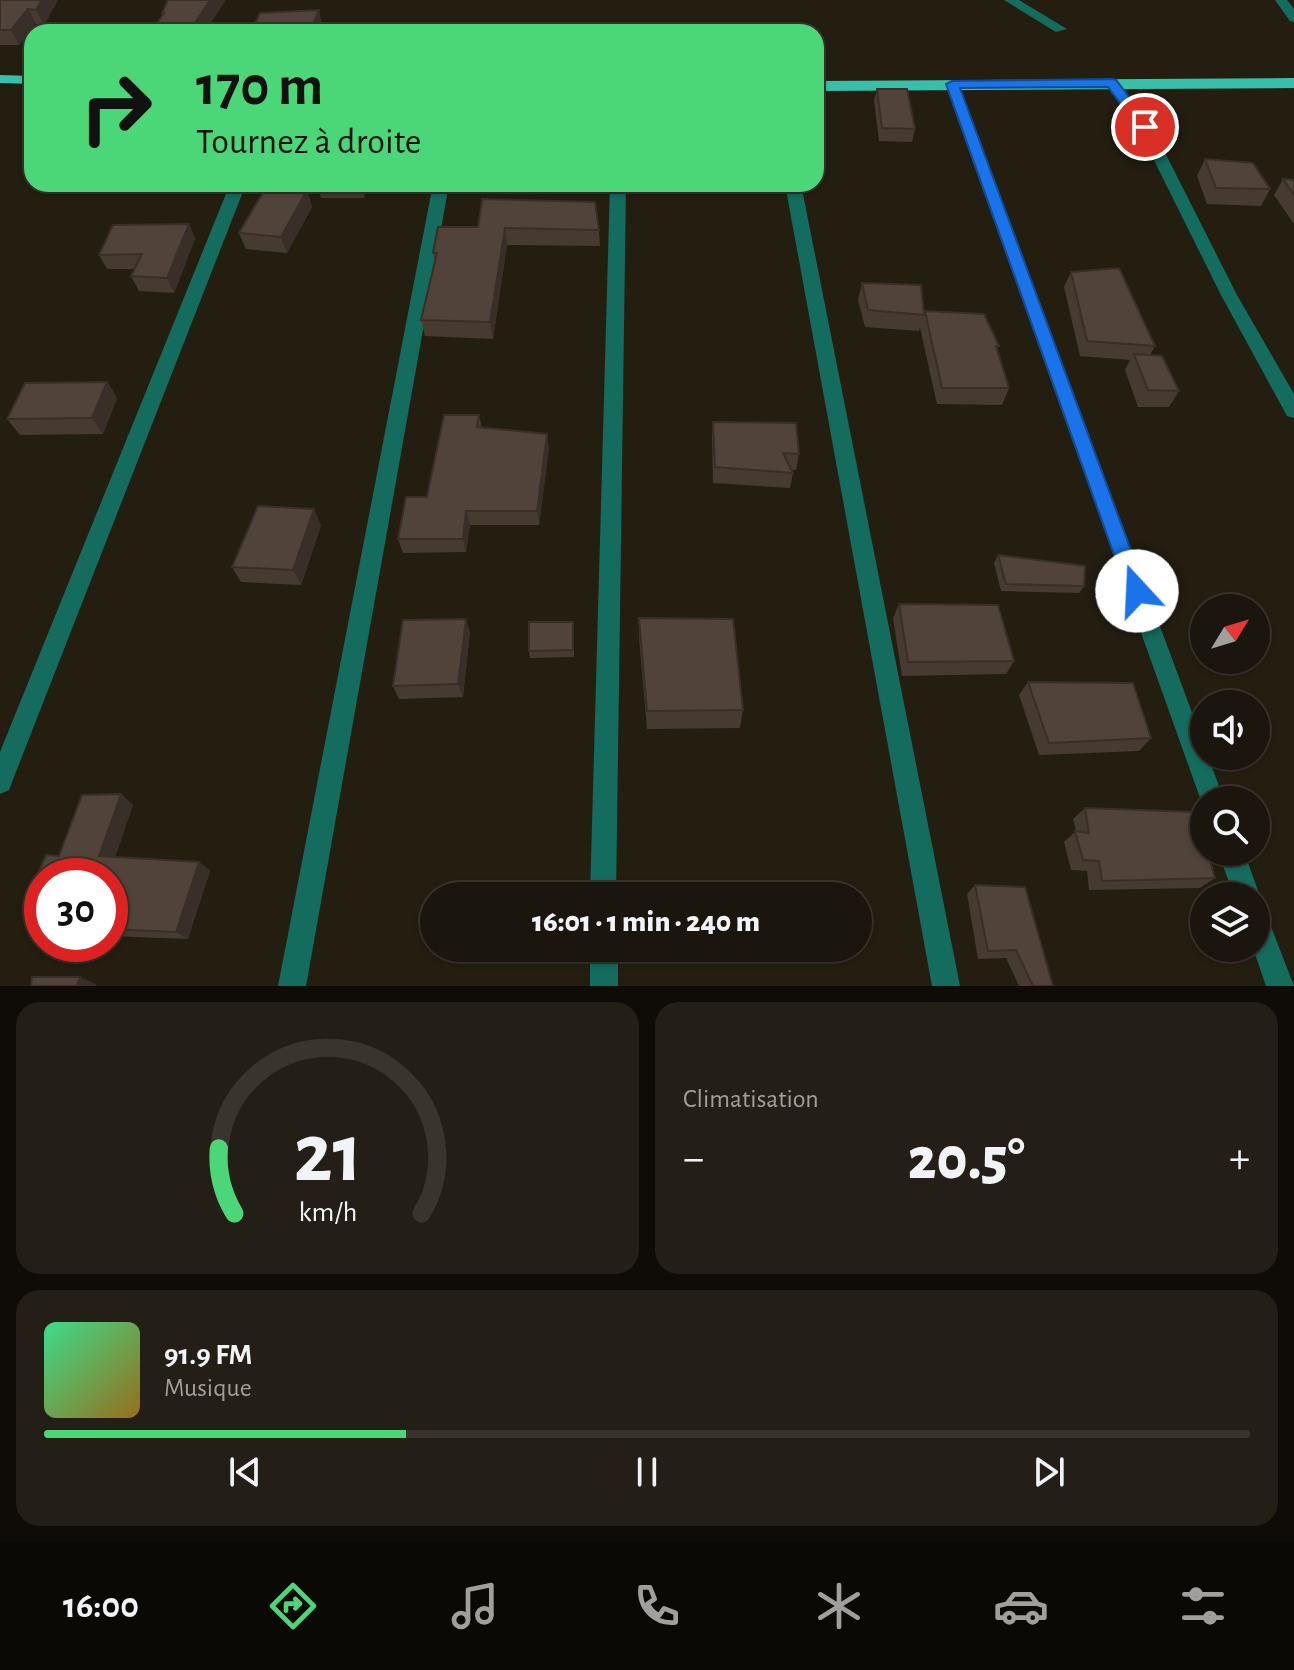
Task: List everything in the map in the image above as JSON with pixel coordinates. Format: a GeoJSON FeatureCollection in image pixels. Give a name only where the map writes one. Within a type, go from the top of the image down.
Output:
{"type":"FeatureCollection","features":[{"type":"Feature","properties":{"kind":"highway"},"geometry":{"type":"LineString","coordinates":[[0,79],[24,80]]}},
{"type":"Feature","properties":{"kind":"highway"},"geometry":{"type":"LineString","coordinates":[[824,86],[1294,83]]}},
{"type":"Feature","properties":{"kind":"street"},"geometry":{"type":"LineString","coordinates":[[1010,0],[1061,29]]}},
{"type":"Feature","properties":{"kind":"street"},"geometry":{"type":"LineString","coordinates":[[1281,0],[1294,18]]}},
{"type":"Feature","properties":{"kind":"street"},"geometry":{"type":"LineString","coordinates":[[1112,83],[1145,127],[1229,295],[1294,411]]}},
{"type":"Feature","properties":{"kind":"street"},"geometry":{"type":"LineString","coordinates":[[952,84],[1207,786]]}},
{"type":"Feature","properties":{"kind":"street"},"geometry":{"type":"LineString","coordinates":[[0,782],[235,192]]}},
{"type":"Feature","properties":{"kind":"street"},"geometry":{"type":"LineString","coordinates":[[292,986],[440,192]]}},
{"type":"Feature","properties":{"kind":"street"},"geometry":{"type":"LineString","coordinates":[[603,882],[618,192]]}},
{"type":"Feature","properties":{"kind":"street"},"geometry":{"type":"LineString","coordinates":[[795,192],[946,986]]}},
{"type":"Feature","properties":{"kind":"street"},"geometry":{"type":"LineString","coordinates":[[1270,958],[1280,986]]}},
{"type":"Feature","properties":{"kind":"street"},"geometry":{"type":"LineString","coordinates":[[604,962],[604,986]]}},
{"type":"Feature","properties":{"kind":"building"},"geometry":{"type":"Polygon","coordinates":[[[0,0],[42,0],[36,10],[28,9],[11,30],[0,30],[0,0]]]}},
{"type":"Feature","properties":{"kind":"building"},"geometry":{"type":"Polygon","coordinates":[[[168,0],[210,0],[194,24],[156,24],[168,0]]]}},
{"type":"Feature","properties":{"kind":"building"},"geometry":{"type":"Polygon","coordinates":[[[319,10],[313,24],[255,24],[260,13],[319,10]]]}},
{"type":"Feature","properties":{"kind":"building"},"geometry":{"type":"Polygon","coordinates":[[[877,89],[907,89],[915,129],[882,128],[877,89]]]}},
{"type":"Feature","properties":{"kind":"building"},"geometry":{"type":"Polygon","coordinates":[[[1205,159],[1253,163],[1270,189],[1216,188],[1205,159]]]}},
{"type":"Feature","properties":{"kind":"building"},"geometry":{"type":"Polygon","coordinates":[[[1283,179],[1294,180],[1294,195],[1283,179]]]}},
{"type":"Feature","properties":{"kind":"building"},"geometry":{"type":"Polygon","coordinates":[[[263,192],[306,192],[281,237],[239,233],[263,192]]]}},
{"type":"Feature","properties":{"kind":"building"},"geometry":{"type":"Polygon","coordinates":[[[482,199],[595,202],[599,230],[505,228],[490,322],[421,320],[437,253],[433,253],[438,227],[478,227],[482,199]]]}},
{"type":"Feature","properties":{"kind":"building"},"geometry":{"type":"Polygon","coordinates":[[[189,224],[167,278],[131,276],[142,254],[99,255],[113,225],[189,224]]]}},
{"type":"Feature","properties":{"kind":"building"},"geometry":{"type":"Polygon","coordinates":[[[1119,268],[1155,346],[1087,341],[1071,272],[1119,268]]]}},
{"type":"Feature","properties":{"kind":"building"},"geometry":{"type":"Polygon","coordinates":[[[862,283],[921,285],[924,315],[868,310],[862,283]]]}},
{"type":"Feature","properties":{"kind":"building"},"geometry":{"type":"Polygon","coordinates":[[[925,311],[984,314],[999,346],[996,346],[1009,388],[942,388],[925,311]]]}},
{"type":"Feature","properties":{"kind":"building"},"geometry":{"type":"Polygon","coordinates":[[[1134,354],[1162,356],[1179,391],[1148,390],[1134,354]]]}},
{"type":"Feature","properties":{"kind":"building"},"geometry":{"type":"Polygon","coordinates":[[[107,382],[92,418],[7,419],[25,383],[107,382]]]}},
{"type":"Feature","properties":{"kind":"building"},"geometry":{"type":"Polygon","coordinates":[[[444,415],[479,415],[477,427],[547,434],[537,511],[466,511],[463,539],[398,539],[406,497],[427,497],[444,415]]]}},
{"type":"Feature","properties":{"kind":"building"},"geometry":{"type":"Polygon","coordinates":[[[713,422],[796,423],[799,454],[783,453],[793,473],[715,467],[713,422]]]}},
{"type":"Feature","properties":{"kind":"building"},"geometry":{"type":"Polygon","coordinates":[[[258,506],[314,509],[293,570],[232,567],[258,506]]]}},
{"type":"Feature","properties":{"kind":"building"},"geometry":{"type":"Polygon","coordinates":[[[998,555],[1085,566],[1084,586],[1006,584],[998,555]]]}},
{"type":"Feature","properties":{"kind":"building"},"geometry":{"type":"Polygon","coordinates":[[[899,604],[998,605],[1014,661],[908,662],[899,604]]]}},
{"type":"Feature","properties":{"kind":"building"},"geometry":{"type":"Polygon","coordinates":[[[639,618],[733,619],[743,710],[647,711],[639,618]]]}},
{"type":"Feature","properties":{"kind":"building"},"geometry":{"type":"Polygon","coordinates":[[[466,619],[458,684],[393,686],[403,620],[466,619]]]}},
{"type":"Feature","properties":{"kind":"building"},"geometry":{"type":"Polygon","coordinates":[[[529,622],[573,622],[573,650],[529,651],[529,622]]]}},
{"type":"Feature","properties":{"kind":"building"},"geometry":{"type":"Polygon","coordinates":[[[1028,682],[1133,683],[1151,738],[1049,743],[1028,682]]]}},
{"type":"Feature","properties":{"kind":"building"},"geometry":{"type":"Polygon","coordinates":[[[121,794],[99,856],[199,862],[176,932],[128,930],[128,858],[45,858],[46,855],[59,856],[82,795],[121,794]]]}},
{"type":"Feature","properties":{"kind":"building"},"geometry":{"type":"Polygon","coordinates":[[[1085,808],[1190,812],[1190,866],[1212,866],[1215,878],[1102,881],[1099,861],[1083,860],[1075,831],[1089,833],[1085,808]]]}},
{"type":"Feature","properties":{"kind":"building"},"geometry":{"type":"Polygon","coordinates":[[[975,885],[1025,887],[1053,986],[1033,986],[1016,950],[988,951],[975,885]]]}},
{"type":"Feature","properties":{"kind":"building"},"geometry":{"type":"Polygon","coordinates":[[[32,977],[80,977],[77,986],[31,986],[32,977]]]}},
{"type":"Feature","properties":{"kind":"route"},"geometry":{"type":"LineString","coordinates":[[1137,591],[952,84],[1112,83],[1145,127]]}}]}
